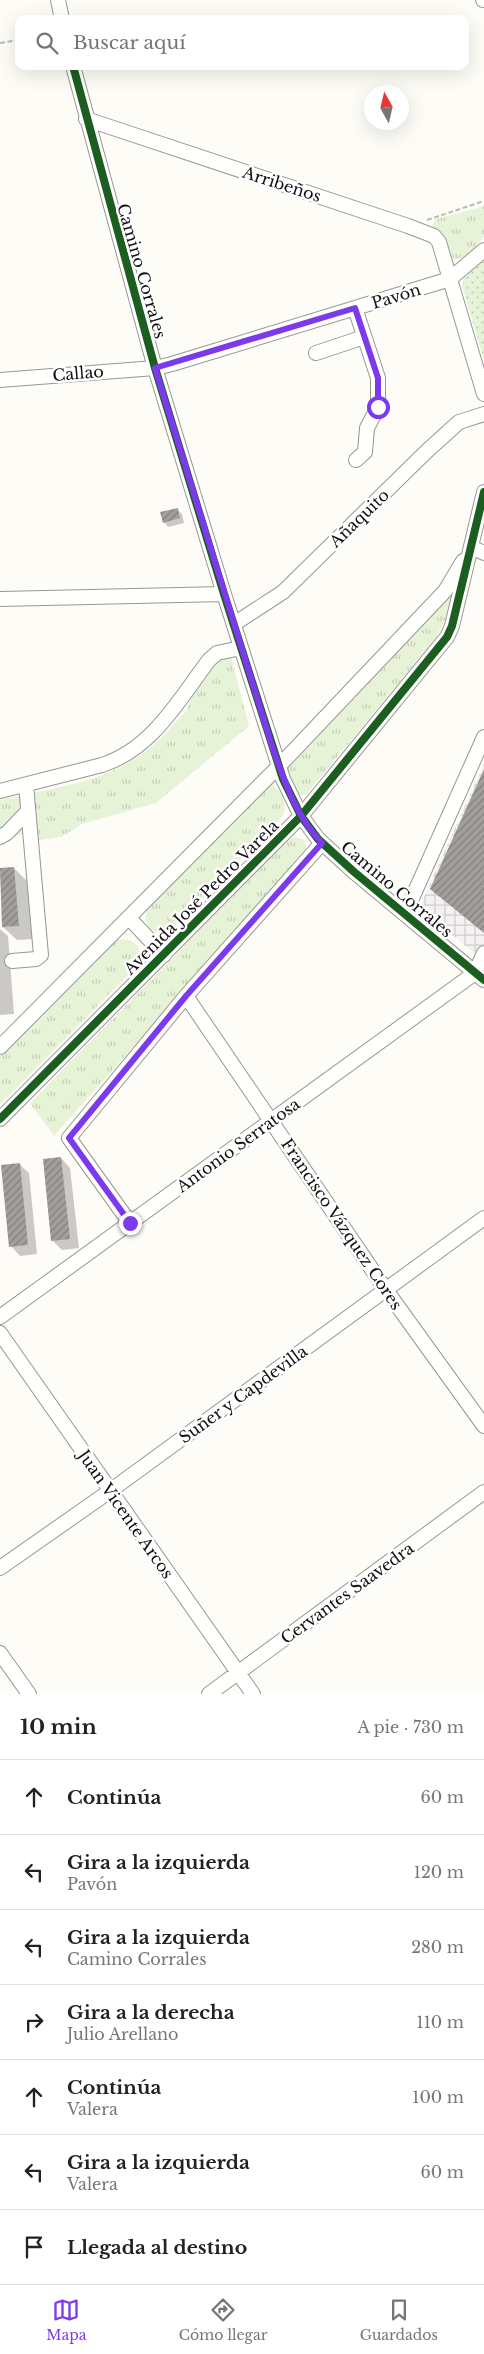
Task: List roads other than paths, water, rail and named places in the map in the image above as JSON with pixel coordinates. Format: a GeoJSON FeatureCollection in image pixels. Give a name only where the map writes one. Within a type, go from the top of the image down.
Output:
{"type":"FeatureCollection","features":[{"type":"Feature","properties":{"kind":"street"},"geometry":{"type":"LineString","coordinates":[[58,0],[61,15]]}},
{"type":"Feature","properties":{"kind":"street","name":"Camino Corrales"},"geometry":{"type":"LineString","coordinates":[[74,70],[155,368],[279,766],[301,816],[322,843],[352,871],[479,977]]}},
{"type":"Feature","properties":{"kind":"street","name":"Arribeños"},"geometry":{"type":"LineString","coordinates":[[86,119],[434,236],[439,242],[484,394]]}},
{"type":"Feature","properties":{"kind":"street","name":"Pavón"},"geometry":{"type":"LineString","coordinates":[[155,368],[450,279],[484,250]]}},
{"type":"Feature","properties":{"kind":"street"},"geometry":{"type":"LineString","coordinates":[[355,308],[378,378],[378,407],[367,428],[365,452],[356,460]]}},
{"type":"Feature","properties":{"kind":"street"},"geometry":{"type":"LineString","coordinates":[[316,353],[364,337]]}},
{"type":"Feature","properties":{"kind":"street","name":"Callao"},"geometry":{"type":"LineString","coordinates":[[0,380],[155,368]]}},
{"type":"Feature","properties":{"kind":"street","name":"Añaquito"},"geometry":{"type":"LineString","coordinates":[[234,624],[283,592],[426,451],[459,422],[484,414]]}},
{"type":"Feature","properties":{"kind":"street","name":"Avenida José Pedro Varela"},"geometry":{"type":"LineString","coordinates":[[0,1119],[301,816],[447,637],[478,550],[484,492]]}},
{"type":"Feature","properties":{"kind":"street","name":"Avenida José Pedro Varela"},"geometry":{"type":"LineString","coordinates":[[0,1047],[279,766],[445,591],[478,550]]}},
{"type":"Feature","properties":{"kind":"street"},"geometry":{"type":"LineString","coordinates":[[0,599],[224,594]]}},
{"type":"Feature","properties":{"kind":"street"},"geometry":{"type":"LineString","coordinates":[[0,792],[118,760],[150,738],[216,653],[241,648]]}},
{"type":"Feature","properties":{"kind":"street"},"geometry":{"type":"LineString","coordinates":[[405,914],[484,737]]}},
{"type":"Feature","properties":{"kind":"street"},"geometry":{"type":"LineString","coordinates":[[12,961],[36,959],[41,955],[26,784]]}},
{"type":"Feature","properties":{"kind":"street"},"geometry":{"type":"LineString","coordinates":[[0,837],[7,833],[28,812]]}},
{"type":"Feature","properties":{"kind":"street"},"geometry":{"type":"LineString","coordinates":[[130,1223],[69,1138],[186,996],[322,843]]}},
{"type":"Feature","properties":{"kind":"street","name":"Avenida José Pedro Varela"},"geometry":{"type":"LineString","coordinates":[[129,918],[164,955]]}},
{"type":"Feature","properties":{"kind":"street"},"geometry":{"type":"LineString","coordinates":[[479,977],[484,953]]}},
{"type":"Feature","properties":{"kind":"street","name":"Antonio Serratosa"},"geometry":{"type":"LineString","coordinates":[[0,1316],[272,1121],[479,977]]}},
{"type":"Feature","properties":{"kind":"street","name":"Francisco Vázquez Cores"},"geometry":{"type":"LineString","coordinates":[[186,996],[386,1290],[484,1426]]}},
{"type":"Feature","properties":{"kind":"street","name":"Suñer y Capdevilla"},"geometry":{"type":"LineString","coordinates":[[0,1568],[110,1491],[484,1218]]}},
{"type":"Feature","properties":{"kind":"street","name":"Juan Vicente Arcos"},"geometry":{"type":"LineString","coordinates":[[0,1333],[254,1694]]}},
{"type":"Feature","properties":{"kind":"street","name":"Cervantes Saavedra"},"geometry":{"type":"LineString","coordinates":[[209,1694],[484,1492]]}},
{"type":"Feature","properties":{"kind":"street"},"geometry":{"type":"LineString","coordinates":[[0,1653],[28,1694]]}}]}
